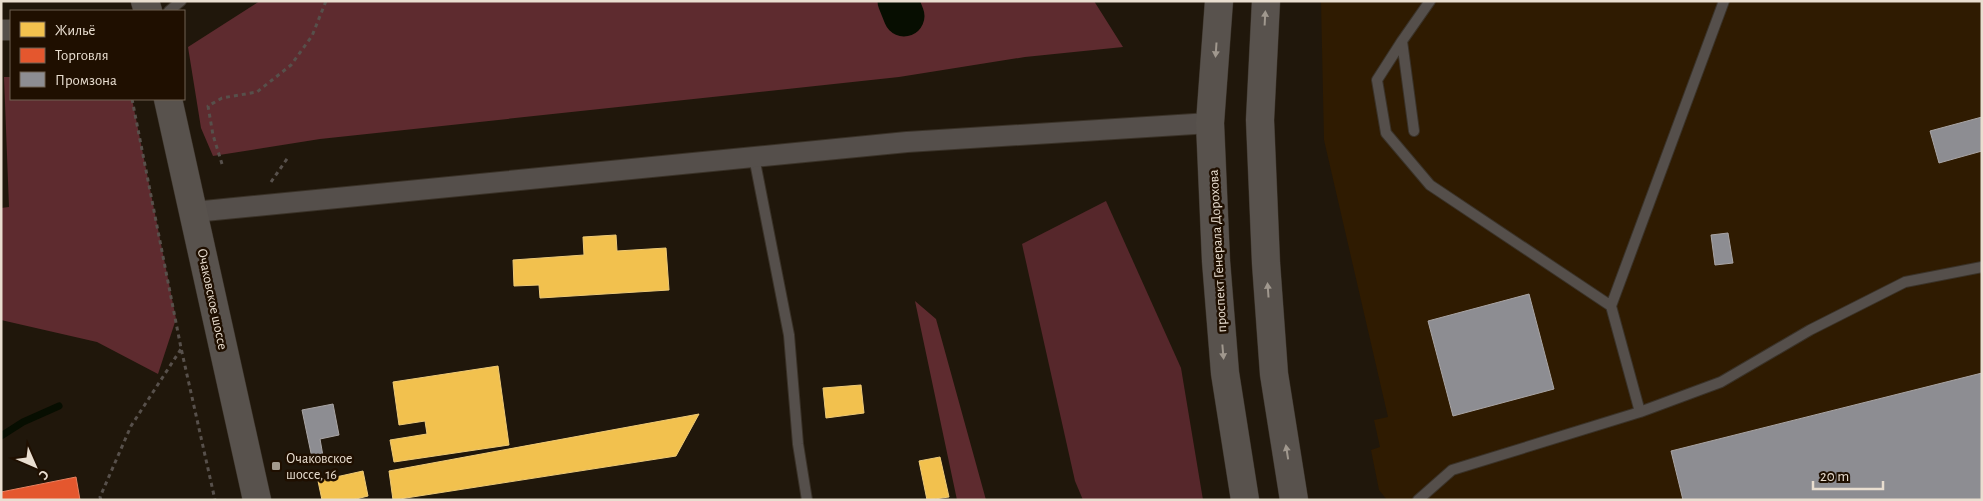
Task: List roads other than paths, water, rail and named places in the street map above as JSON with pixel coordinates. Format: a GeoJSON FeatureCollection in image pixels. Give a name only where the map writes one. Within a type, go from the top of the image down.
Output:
{"type":"FeatureCollection","features":[{"type":"Feature","properties":{"kind":"main road","name":"проспект Генерала Дорохова"},"geometry":{"type":"LineString","coordinates":[[1219,1],[1210,123],[1216,261],[1225,373],[1245,500]]}},
{"type":"Feature","properties":{"kind":"main road"},"geometry":{"type":"LineString","coordinates":[[1266,1],[1260,120],[1266,262],[1274,374],[1294,500]]}},
{"type":"Feature","properties":{"kind":"main road","name":"Очаковское шоссе"},"geometry":{"type":"LineString","coordinates":[[168,100],[257,500]]}},
{"type":"Feature","properties":{"kind":"street"},"geometry":{"type":"LineString","coordinates":[[194,212],[907,142],[1210,123]]}},
{"type":"Feature","properties":{"kind":"lane"},"geometry":{"type":"LineString","coordinates":[[170,10],[181,1]]}},
{"type":"Feature","properties":{"kind":"lane"},"geometry":{"type":"LineString","coordinates":[[1430,1],[1377,80],[1386,133],[1430,185],[1611,306]]}},
{"type":"Feature","properties":{"kind":"lane"},"geometry":{"type":"LineString","coordinates":[[1640,412],[1611,306],[1724,1]]}},
{"type":"Feature","properties":{"kind":"lane"},"geometry":{"type":"LineString","coordinates":[[1402,41],[1414,131]]}},
{"type":"Feature","properties":{"kind":"lane"},"geometry":{"type":"LineString","coordinates":[[754,157],[789,335],[798,444],[806,500]]}},
{"type":"Feature","properties":{"kind":"lane"},"geometry":{"type":"LineString","coordinates":[[1418,500],[1452,470],[1640,412],[1721,382],[1810,330],[1905,282],[1982,267]]}},
{"type":"Feature","properties":{"kind":"waterway"},"geometry":{"type":"LineString","coordinates":[[898,1],[904,16]]}},
{"type":"Feature","properties":{"kind":"waterway"},"geometry":{"type":"LineString","coordinates":[[1,436],[23,422],[59,406]]}},
{"type":"Feature","properties":{"kind":"place","name":"Очаковское шоссе, 16"},"geometry":{"type":"Point","coordinates":[276,466]}}]}
